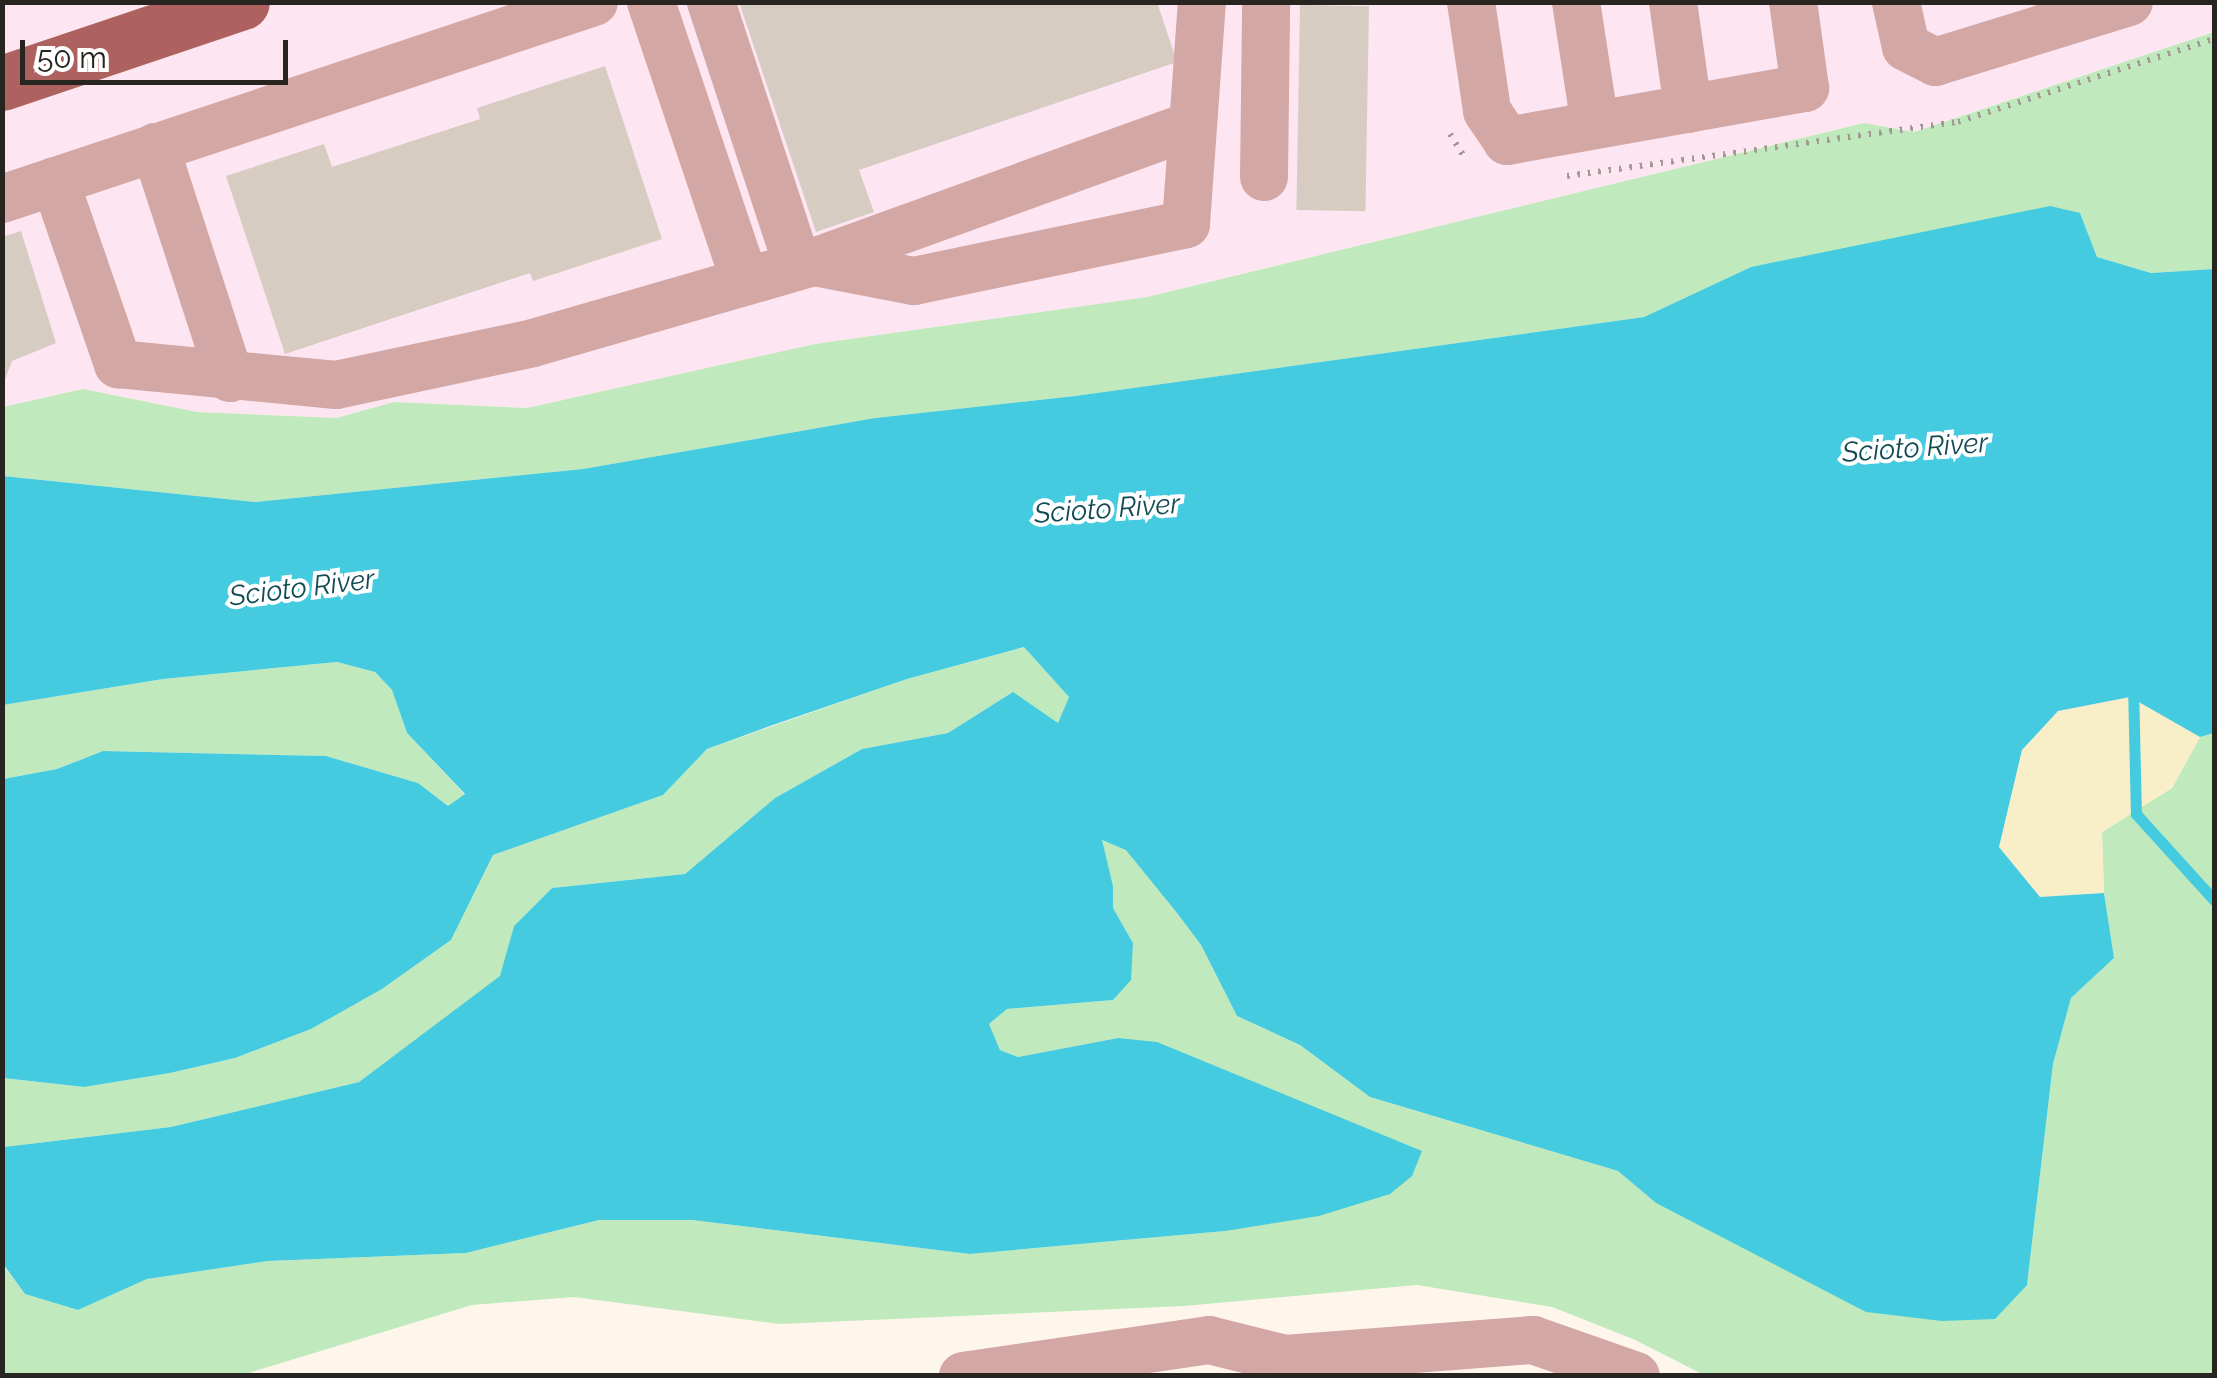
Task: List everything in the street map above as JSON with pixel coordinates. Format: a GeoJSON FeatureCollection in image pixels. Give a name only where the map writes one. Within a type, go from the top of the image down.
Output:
{"type":"FeatureCollection","features":[{"type":"Feature","properties":{"kind":"main road"},"geometry":{"type":"LineString","coordinates":[[2,83],[242,2]]}},
{"type":"Feature","properties":{"kind":"street"},"geometry":{"type":"LineString","coordinates":[[2,199],[542,11],[594,2]]}},
{"type":"Feature","properties":{"kind":"street"},"geometry":{"type":"LineString","coordinates":[[651,2],[745,282]]}},
{"type":"Feature","properties":{"kind":"street"},"geometry":{"type":"LineString","coordinates":[[711,2],[806,264]]}},
{"type":"Feature","properties":{"kind":"street"},"geometry":{"type":"LineString","coordinates":[[806,264],[914,281],[1186,224],[1202,2]]}},
{"type":"Feature","properties":{"kind":"street"},"geometry":{"type":"LineString","coordinates":[[1264,177],[1266,2]]}},
{"type":"Feature","properties":{"kind":"street"},"geometry":{"type":"LineString","coordinates":[[1471,2],[1487,111],[1507,141],[1805,88],[1792,2]]}},
{"type":"Feature","properties":{"kind":"street"},"geometry":{"type":"LineString","coordinates":[[1576,2],[1595,126]]}},
{"type":"Feature","properties":{"kind":"street"},"geometry":{"type":"LineString","coordinates":[[1673,2],[1688,109]]}},
{"type":"Feature","properties":{"kind":"street"},"geometry":{"type":"LineString","coordinates":[[1896,2],[1906,47],[1935,62],[2130,2]]}},
{"type":"Feature","properties":{"kind":"street"},"geometry":{"type":"LineString","coordinates":[[54,181],[118,364],[230,378],[336,385],[533,343],[806,264],[1193,125]]}},
{"type":"Feature","properties":{"kind":"street"},"geometry":{"type":"LineString","coordinates":[[155,148],[230,378]]}},
{"type":"Feature","properties":{"kind":"street"},"geometry":{"type":"LineString","coordinates":[[963,1376],[1213,1358],[1533,1358],[1622,1372]]}},
{"type":"Feature","properties":{"kind":"shaded area"},"geometry":{"type":"Polygon","coordinates":[[[2214,2],[2214,32],[1914,132],[1863,123],[1147,297],[815,344],[527,408],[394,402],[336,418],[197,412],[83,389],[3,407],[2,3],[2214,2]]]}},
{"type":"Feature","properties":{"kind":"green space"},"geometry":{"type":"Polygon","coordinates":[[[2214,32],[2214,269],[2151,273],[2097,257],[2080,213],[1751,267],[1644,317],[1075,396],[875,418],[583,469],[255,502],[3,476],[3,407],[83,389],[197,412],[336,418],[394,402],[527,408],[815,344],[1147,297],[1864,123],[1914,132],[2214,32]]]}},
{"type":"Feature","properties":{"kind":"green space"},"geometry":{"type":"Polygon","coordinates":[[[1025,647],[1069,697],[1058,723],[1012,693],[948,733],[862,749],[775,798],[685,874],[552,888],[514,926],[501,976],[359,1082],[171,1127],[4,1147],[3,1151],[3,1078],[84,1087],[235,1058],[311,1029],[382,989],[451,940],[493,855],[663,795],[707,749],[907,679],[1025,647]]]}},
{"type":"Feature","properties":{"kind":"green space"},"geometry":{"type":"Polygon","coordinates":[[[337,662],[375,672],[392,690],[407,733],[465,795],[448,806],[418,783],[326,756],[103,751],[57,769],[3,779],[3,705],[163,679],[337,662]]]}},
{"type":"Feature","properties":{"kind":"green space"},"geometry":{"type":"Polygon","coordinates":[[[2214,733],[2214,1375],[1704,1375],[1633,1339],[1552,1307],[1417,1285],[1184,1306],[780,1324],[574,1297],[472,1305],[242,1375],[3,1375],[2,1264],[25,1294],[78,1310],[147,1279],[268,1261],[466,1253],[599,1220],[692,1220],[970,1254],[1225,1231],[1118,1038],[1018,1057],[1000,1050],[989,1024],[1007,1009],[1113,1000],[1133,943],[1113,908],[1113,886],[1101,840],[1126,849],[1177,913],[1201,945],[1237,1016],[1300,1045],[1370,1097],[1618,1171],[1656,1203],[2027,1285],[2053,1064],[2071,998],[2114,958],[2104,893],[2102,832],[2172,788],[2200,737],[2214,733]]]}},
{"type":"Feature","properties":{"kind":"sand"},"geometry":{"type":"Polygon","coordinates":[[[2130,697],[2200,737],[2172,788],[2102,832],[2104,893],[2040,897],[1999,847],[2022,750],[2058,711],[2130,697]]]}},
{"type":"Feature","properties":{"kind":"water","name":"Scioto River"},"geometry":{"type":"Polygon","coordinates":[[[2050,206],[2080,213],[2097,257],[2151,273],[2214,269],[2214,733],[2200,737],[2130,697],[2058,711],[2022,750],[1999,847],[2040,897],[2104,893],[2114,958],[2071,998],[2053,1064],[2027,1285],[1995,1319],[1942,1321],[1866,1312],[1656,1203],[1618,1171],[1370,1097],[1300,1045],[1237,1016],[1201,945],[1177,913],[1126,850],[1102,840],[1113,886],[1113,908],[1133,943],[1131,980],[1113,1000],[1007,1009],[989,1024],[1000,1050],[1018,1057],[1118,1038],[1157,1042],[1422,1151],[1412,1176],[1390,1194],[1319,1216],[1225,1231],[970,1254],[692,1220],[599,1220],[466,1253],[268,1261],[147,1279],[78,1310],[25,1294],[3,1264],[4,1147],[171,1127],[359,1082],[500,976],[514,926],[552,888],[685,874],[775,798],[862,749],[948,733],[1013,692],[1058,723],[1069,697],[1024,647],[907,679],[770,726],[707,749],[663,795],[493,855],[451,940],[382,989],[311,1029],[235,1058],[84,1087],[3,1078],[3,779],[57,769],[103,751],[326,756],[418,783],[448,806],[465,794],[407,733],[392,690],[375,672],[337,662],[163,679],[3,705],[3,476],[255,502],[583,469],[875,418],[1075,396],[1644,317],[1751,267],[2050,206]]]}},
{"type":"Feature","properties":{"kind":"building"},"geometry":{"type":"Polygon","coordinates":[[[739,2],[1157,2],[1177,62],[859,170],[874,212],[816,232],[739,2]]]}},
{"type":"Feature","properties":{"kind":"building"},"geometry":{"type":"Polygon","coordinates":[[[1300,5],[1369,6],[1365,211],[1296,210],[1300,5]]]}},
{"type":"Feature","properties":{"kind":"building"},"geometry":{"type":"Polygon","coordinates":[[[605,66],[662,239],[533,281],[530,273],[285,354],[226,176],[324,144],[332,167],[480,119],[477,108],[605,66]]]}},
{"type":"Feature","properties":{"kind":"building"},"geometry":{"type":"Polygon","coordinates":[[[21,231],[56,343],[12,361],[3,385],[2,237],[21,231]]]}},
{"type":"Feature","properties":{"kind":"waterway"},"geometry":{"type":"LineString","coordinates":[[2133,685],[2136,814],[2214,900]]}}]}
